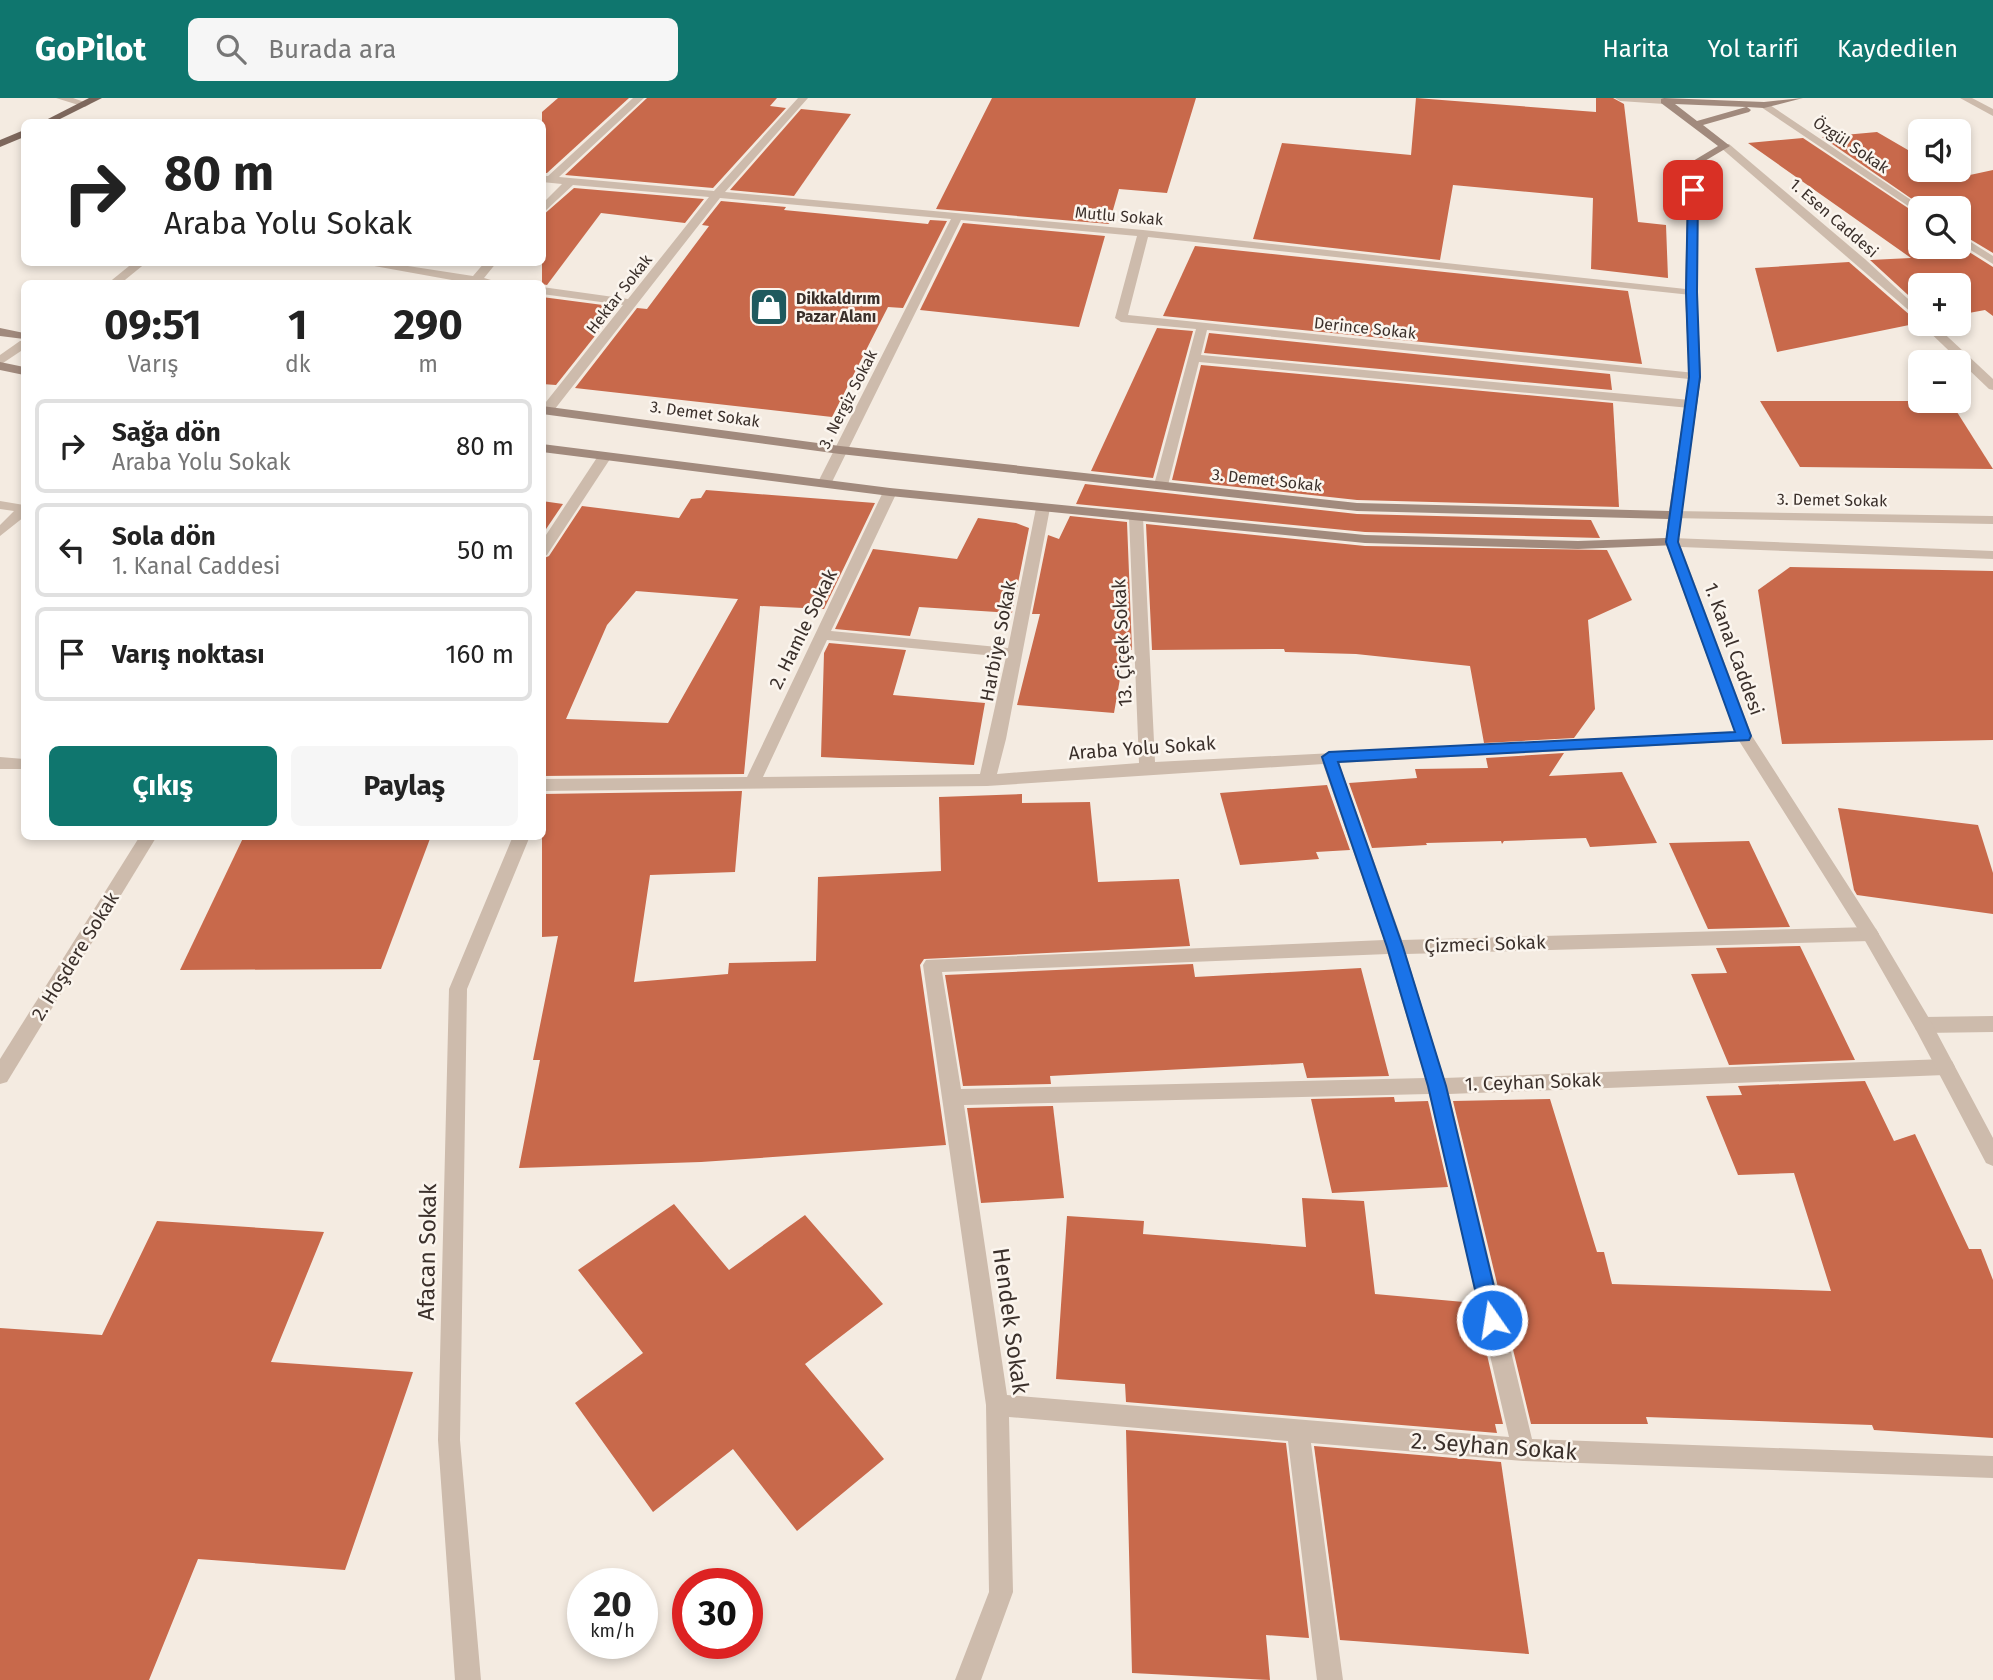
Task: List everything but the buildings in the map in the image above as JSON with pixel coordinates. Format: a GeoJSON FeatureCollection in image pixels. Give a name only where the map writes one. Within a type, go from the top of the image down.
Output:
{"type":"FeatureCollection","features":[{"type":"Feature","properties":{"kind":"main road"},"geometry":{"type":"LineString","coordinates":[[53,119],[97,98]]}},
{"type":"Feature","properties":{"kind":"main road"},"geometry":{"type":"LineString","coordinates":[[1696,124],[1798,98]]}},
{"type":"Feature","properties":{"kind":"main road"},"geometry":{"type":"LineString","coordinates":[[1662,99],[1764,105]]}},
{"type":"Feature","properties":{"kind":"main road"},"geometry":{"type":"LineString","coordinates":[[1662,99],[1725,146]]}},
{"type":"Feature","properties":{"kind":"main road"},"geometry":{"type":"LineString","coordinates":[[1,143],[21,134]]}},
{"type":"Feature","properties":{"kind":"main road","name":"1. Kanal Caddesi"},"geometry":{"type":"LineString","coordinates":[[1672,542],[1695,377],[1691,292],[1693,164],[1725,146]]}},
{"type":"Feature","properties":{"kind":"main road"},"geometry":{"type":"LineString","coordinates":[[0,332],[21,336]]}},
{"type":"Feature","properties":{"kind":"main road"},"geometry":{"type":"LineString","coordinates":[[0,364],[21,370]]}},
{"type":"Feature","properties":{"kind":"main road","name":"3. Demet Sokak"},"geometry":{"type":"LineString","coordinates":[[546,411],[840,450],[1357,507],[1674,515]]}},
{"type":"Feature","properties":{"kind":"main road"},"geometry":{"type":"LineString","coordinates":[[546,448],[890,492],[1365,539],[1578,545],[1672,542]]}},
{"type":"Feature","properties":{"kind":"street"},"geometry":{"type":"LineString","coordinates":[[61,98],[85,104]]}},
{"type":"Feature","properties":{"kind":"street"},"geometry":{"type":"LineString","coordinates":[[546,180],[639,98]]}},
{"type":"Feature","properties":{"kind":"street","name":"Hektar Sokak"},"geometry":{"type":"LineString","coordinates":[[546,409],[716,196],[803,98]]}},
{"type":"Feature","properties":{"kind":"street"},"geometry":{"type":"LineString","coordinates":[[1620,98],[1662,99]]}},
{"type":"Feature","properties":{"kind":"street"},"geometry":{"type":"LineString","coordinates":[[1965,98],[1993,113]]}},
{"type":"Feature","properties":{"kind":"street","name":"Özgül Sokak"},"geometry":{"type":"LineString","coordinates":[[1764,105],[1908,203]]}},
{"type":"Feature","properties":{"kind":"street","name":"1. Esen Caddesi"},"geometry":{"type":"LineString","coordinates":[[1725,146],[1862,262],[1908,306]]}},
{"type":"Feature","properties":{"kind":"street","name":"Mutlu Sokak"},"geometry":{"type":"LineString","coordinates":[[546,180],[1143,233],[1691,292]]}},
{"type":"Feature","properties":{"kind":"street"},"geometry":{"type":"LineString","coordinates":[[546,207],[570,182]]}},
{"type":"Feature","properties":{"kind":"street","name":"3. Nergiz Sokak"},"geometry":{"type":"LineString","coordinates":[[825,482],[957,218]]}},
{"type":"Feature","properties":{"kind":"street","name":"Derince Sokak"},"geometry":{"type":"LineString","coordinates":[[1143,233],[1121,318],[1695,377]]}},
{"type":"Feature","properties":{"kind":"street"},"geometry":{"type":"LineString","coordinates":[[1971,246],[1993,261]]}},
{"type":"Feature","properties":{"kind":"street"},"geometry":{"type":"LineString","coordinates":[[117,280],[137,266]]}},
{"type":"Feature","properties":{"kind":"street"},"geometry":{"type":"LineString","coordinates":[[383,266],[475,280],[488,266]]}},
{"type":"Feature","properties":{"kind":"street"},"geometry":{"type":"LineString","coordinates":[[546,291],[632,303]]}},
{"type":"Feature","properties":{"kind":"street"},"geometry":{"type":"LineString","coordinates":[[1161,485],[1202,328]]}},
{"type":"Feature","properties":{"kind":"street"},"geometry":{"type":"LineString","coordinates":[[1940,336],[1993,386]]}},
{"type":"Feature","properties":{"kind":"street"},"geometry":{"type":"LineString","coordinates":[[0,364],[21,346]]}},
{"type":"Feature","properties":{"kind":"street"},"geometry":{"type":"LineString","coordinates":[[1194,358],[1690,404]]}},
{"type":"Feature","properties":{"kind":"street"},"geometry":{"type":"LineString","coordinates":[[546,546],[606,456]]}},
{"type":"Feature","properties":{"kind":"street","name":"2. Hamle Sokak"},"geometry":{"type":"LineString","coordinates":[[752,783],[890,492]]}},
{"type":"Feature","properties":{"kind":"street"},"geometry":{"type":"LineString","coordinates":[[0,505],[21,509]]}},
{"type":"Feature","properties":{"kind":"street","name":"Harbiye Sokak"},"geometry":{"type":"LineString","coordinates":[[987,780],[999,739],[1043,508]]}},
{"type":"Feature","properties":{"kind":"street"},"geometry":{"type":"LineString","coordinates":[[0,532],[21,513]]}},
{"type":"Feature","properties":{"kind":"street","name":"3. Demet Sokak"},"geometry":{"type":"LineString","coordinates":[[1674,515],[1993,520]]}},
{"type":"Feature","properties":{"kind":"street","name":"13. Çiçek Sokak"},"geometry":{"type":"LineString","coordinates":[[1136,517],[1147,768]]}},
{"type":"Feature","properties":{"kind":"street"},"geometry":{"type":"LineString","coordinates":[[1672,542],[1993,555]]}},
{"type":"Feature","properties":{"kind":"street","name":"1. Kanal Caddesi"},"geometry":{"type":"LineString","coordinates":[[1672,542],[1744,736],[1870,934],[1923,1025],[1993,1157]]}},
{"type":"Feature","properties":{"kind":"street"},"geometry":{"type":"LineString","coordinates":[[822,635],[1015,653]]}},
{"type":"Feature","properties":{"kind":"street","name":"Araba Yolu Sokak"},"geometry":{"type":"LineString","coordinates":[[546,786],[987,780],[1329,757],[1744,736]]}},
{"type":"Feature","properties":{"kind":"street"},"geometry":{"type":"LineString","coordinates":[[1329,757],[1395,947],[1437,1086],[1523,1450]]}},
{"type":"Feature","properties":{"kind":"street"},"geometry":{"type":"LineString","coordinates":[[0,763],[21,764]]}},
{"type":"Feature","properties":{"kind":"street","name":"2. Hoşdere Sokak"},"geometry":{"type":"LineString","coordinates":[[0,1076],[147,840]]}},
{"type":"Feature","properties":{"kind":"street","name":"Afacan Sokak"},"geometry":{"type":"LineString","coordinates":[[468,1680],[449,1440],[458,989],[520,840]]}},
{"type":"Feature","properties":{"kind":"street","name":"Çizmeci Sokak"},"geometry":{"type":"LineString","coordinates":[[932,965],[1395,947],[1870,934]]}},
{"type":"Feature","properties":{"kind":"street","name":"Hendek Sokak"},"geometry":{"type":"LineString","coordinates":[[932,965],[997,1405],[1001,1592],[968,1680]]}},
{"type":"Feature","properties":{"kind":"street"},"geometry":{"type":"LineString","coordinates":[[1923,1025],[1993,1024]]}},
{"type":"Feature","properties":{"kind":"street","name":"1. Ceyhan Sokak"},"geometry":{"type":"LineString","coordinates":[[953,1097],[1437,1086],[1945,1067]]}},
{"type":"Feature","properties":{"kind":"street","name":"2. Seyhan Sokak"},"geometry":{"type":"LineString","coordinates":[[997,1405],[1523,1450],[1993,1467]]}},
{"type":"Feature","properties":{"kind":"street"},"geometry":{"type":"LineString","coordinates":[[1298,1431],[1330,1680]]}},
{"type":"Feature","properties":{"kind":"place","name":"Dikkaldırım Pazar Alanı"},"geometry":{"type":"Point","coordinates":[769,307]}},
{"type":"Feature","properties":{"kind":"route"},"geometry":{"type":"LineString","coordinates":[[1492,1320],[1437,1086],[1395,947],[1329,757],[1744,736],[1672,542],[1695,377],[1691,292],[1693,190]]}}]}
